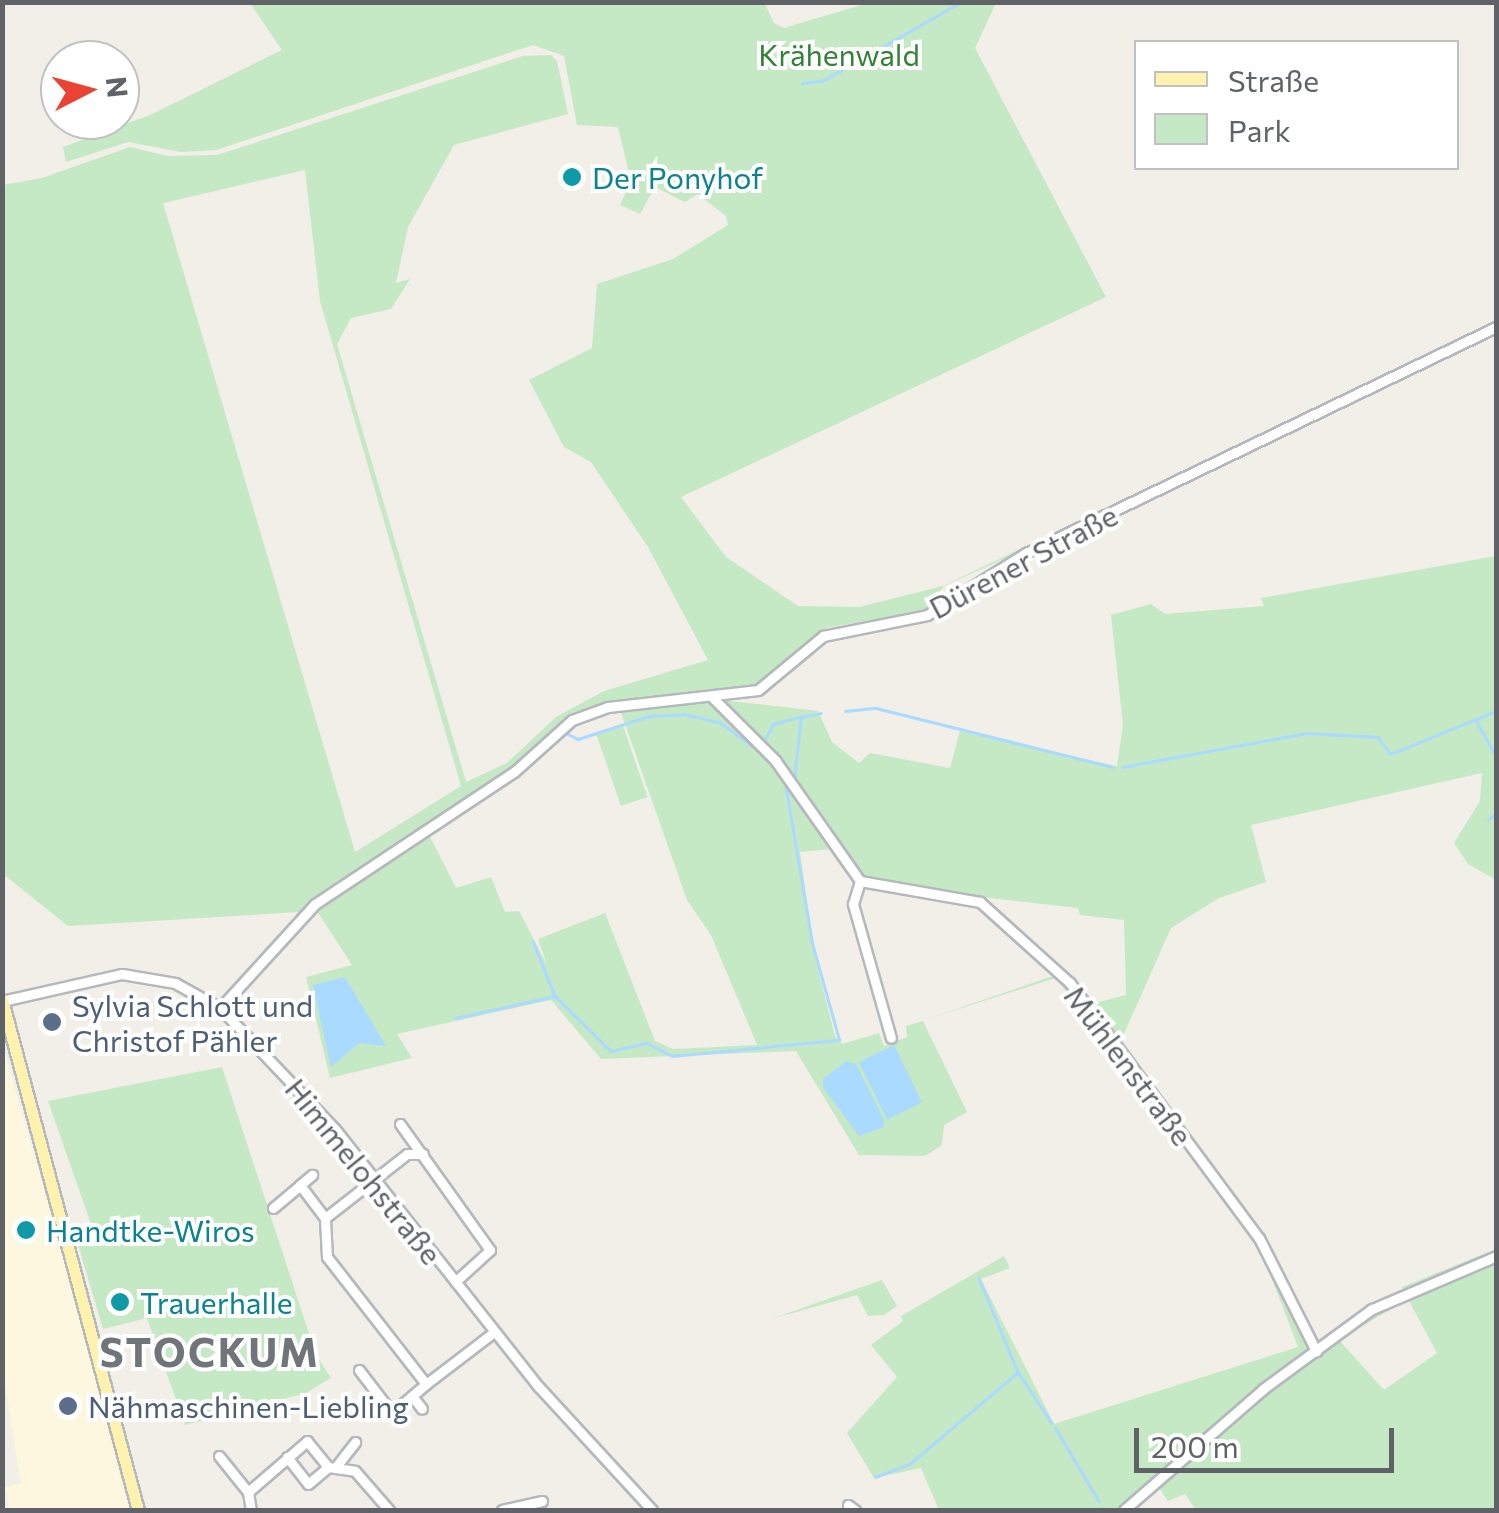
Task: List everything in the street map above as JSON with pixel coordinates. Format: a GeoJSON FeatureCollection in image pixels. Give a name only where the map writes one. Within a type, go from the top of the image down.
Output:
{"type":"FeatureCollection","features":[{"type":"Feature","properties":{"kind":"main road"},"geometry":{"type":"LineString","coordinates":[[3,1000],[138,1510]]}},
{"type":"Feature","properties":{"kind":"street","name":"Dürener Straße"},"geometry":{"type":"LineString","coordinates":[[220,1008],[315,904],[514,772],[572,720],[608,708],[763,687],[830,633],[928,615],[1026,552],[1496,327]]}},
{"type":"Feature","properties":{"kind":"street"},"geometry":{"type":"LineString","coordinates":[[711,696],[791,781],[860,881],[854,904],[892,1038]]}},
{"type":"Feature","properties":{"kind":"street","name":"Mühlenstraße"},"geometry":{"type":"LineString","coordinates":[[860,881],[980,902],[1070,984],[1260,1238],[1316,1351]]}},
{"type":"Feature","properties":{"kind":"street","name":"Himmelohstraße"},"geometry":{"type":"LineString","coordinates":[[3,1000],[124,974],[175,983],[220,1008],[374,1177],[494,1332],[652,1510]]}},
{"type":"Feature","properties":{"kind":"street"},"geometry":{"type":"LineString","coordinates":[[400,1124],[490,1250],[455,1282]]}},
{"type":"Feature","properties":{"kind":"street"},"geometry":{"type":"LineString","coordinates":[[325,1218],[407,1154],[423,1154]]}},
{"type":"Feature","properties":{"kind":"street"},"geometry":{"type":"LineString","coordinates":[[273,1208],[312,1176]]}},
{"type":"Feature","properties":{"kind":"street"},"geometry":{"type":"LineString","coordinates":[[300,1185],[325,1218],[327,1257],[426,1384]]}},
{"type":"Feature","properties":{"kind":"street"},"geometry":{"type":"LineString","coordinates":[[1124,1510],[1316,1351],[1387,1302],[1496,1256]]}},
{"type":"Feature","properties":{"kind":"street"},"geometry":{"type":"LineString","coordinates":[[359,1370],[392,1413],[494,1332]]}},
{"type":"Feature","properties":{"kind":"street"},"geometry":{"type":"LineString","coordinates":[[412,1396],[422,1409]]}},
{"type":"Feature","properties":{"kind":"street"},"geometry":{"type":"LineString","coordinates":[[248,1492],[307,1440],[333,1465],[355,1471],[389,1510]]}},
{"type":"Feature","properties":{"kind":"street"},"geometry":{"type":"LineString","coordinates":[[287,1457],[308,1484],[355,1442]]}},
{"type":"Feature","properties":{"kind":"street"},"geometry":{"type":"LineString","coordinates":[[219,1456],[248,1492],[251,1510]]}},
{"type":"Feature","properties":{"kind":"street"},"geometry":{"type":"LineString","coordinates":[[502,1510],[542,1501]]}},
{"type":"Feature","properties":{"kind":"shaded area"},"geometry":{"type":"Polygon","coordinates":[[[2,1043],[66,1265],[129,1510],[10,1510],[4,1487],[21,1484],[3,1372],[2,1043]]]}},
{"type":"Feature","properties":{"kind":"green space","name":"Krähenwald"},"geometry":{"type":"Polygon","coordinates":[[[764,2],[774,23],[784,28],[868,3],[996,3],[975,48],[1106,297],[681,497],[726,557],[798,606],[859,607],[943,586],[1496,320],[1496,331],[1354,401],[944,586],[926,610],[826,628],[755,686],[722,691],[722,700],[818,711],[832,742],[859,763],[870,753],[950,768],[960,731],[1117,766],[1123,725],[1111,615],[1151,604],[1165,614],[1264,606],[1261,598],[1496,556],[1496,880],[1468,864],[1454,843],[1480,801],[1482,773],[1251,825],[1266,882],[1219,898],[1171,928],[1119,1045],[1260,1230],[1316,1339],[1332,1342],[1407,1296],[1402,1287],[1496,1249],[1496,1510],[1196,1510],[1185,1494],[1168,1501],[1158,1486],[1119,1510],[939,1510],[921,1468],[874,1478],[847,1433],[897,1377],[871,1345],[903,1321],[901,1316],[1004,1256],[1010,1268],[981,1279],[1054,1424],[1298,1347],[1259,1245],[1056,978],[927,1019],[1053,976],[987,914],[1091,1004],[1126,995],[1124,920],[1080,915],[1078,908],[877,885],[861,878],[843,848],[800,852],[815,957],[835,1036],[842,1044],[879,1033],[884,1046],[907,1037],[906,1026],[923,1021],[967,1112],[944,1125],[942,1145],[925,1156],[859,1155],[796,1051],[601,1059],[551,1000],[397,1034],[412,1058],[330,1078],[306,977],[352,965],[317,911],[68,926],[3,874],[3,185],[42,178],[130,147],[168,156],[217,155],[523,56],[551,55],[557,61],[568,114],[454,145],[408,227],[396,283],[410,279],[391,309],[351,318],[337,344],[466,782],[507,763],[556,717],[604,691],[708,660],[648,547],[591,462],[564,447],[529,380],[592,348],[597,284],[673,259],[728,225],[726,216],[698,194],[685,202],[655,187],[640,214],[620,205],[631,181],[618,127],[577,125],[564,56],[533,45],[216,150],[181,152],[128,142],[66,162],[63,147],[82,140],[140,140],[140,119],[282,50],[250,3],[764,2]],[[305,170],[163,203],[355,852],[461,786],[320,301],[305,170]],[[619,707],[561,724],[475,805],[429,835],[456,888],[491,877],[505,912],[519,911],[547,965],[538,939],[605,913],[655,1041],[673,1049],[757,1045],[711,935],[687,900],[619,707]],[[1408,1299],[1339,1340],[1384,1390],[1437,1353],[1408,1299]]]}},
{"type":"Feature","properties":{"kind":"green space"},"geometry":{"type":"Polygon","coordinates":[[[623,726],[647,797],[621,806],[597,735],[623,726]]]}},
{"type":"Feature","properties":{"kind":"green space"},"geometry":{"type":"Polygon","coordinates":[[[222,1067],[316,1355],[331,1378],[306,1393],[185,1425],[147,1318],[103,1329],[77,1241],[92,1227],[48,1101],[222,1067]]]}},
{"type":"Feature","properties":{"kind":"green space"},"geometry":{"type":"Polygon","coordinates":[[[882,1280],[897,1306],[884,1315],[868,1316],[857,1295],[771,1319],[882,1280]]]}},
{"type":"Feature","properties":{"kind":"water"},"geometry":{"type":"Polygon","coordinates":[[[345,977],[386,1046],[359,1043],[331,1067],[313,985],[345,977]]]}},
{"type":"Feature","properties":{"kind":"water"},"geometry":{"type":"Polygon","coordinates":[[[894,1045],[922,1103],[887,1120],[859,1062],[894,1045]]]}},
{"type":"Feature","properties":{"kind":"water"},"geometry":{"type":"Polygon","coordinates":[[[846,1061],[856,1064],[884,1127],[859,1136],[823,1087],[823,1079],[846,1061]]]}},
{"type":"Feature","properties":{"kind":"waterway"},"geometry":{"type":"LineString","coordinates":[[802,83],[822,81],[961,2]]}},
{"type":"Feature","properties":{"kind":"waterway"},"geometry":{"type":"LineString","coordinates":[[845,711],[876,708],[1112,767]]}},
{"type":"Feature","properties":{"kind":"waterway"},"geometry":{"type":"LineString","coordinates":[[1122,767],[1308,733],[1378,737],[1391,754],[1496,711]]}},
{"type":"Feature","properties":{"kind":"waterway"},"geometry":{"type":"LineString","coordinates":[[794,778],[801,717],[821,713]]}},
{"type":"Feature","properties":{"kind":"waterway"},"geometry":{"type":"LineString","coordinates":[[568,734],[578,739],[649,716],[684,714],[720,722],[753,747]]}},
{"type":"Feature","properties":{"kind":"waterway"},"geometry":{"type":"LineString","coordinates":[[764,742],[773,724],[799,717]]}},
{"type":"Feature","properties":{"kind":"waterway"},"geometry":{"type":"LineString","coordinates":[[1476,720],[1496,756]]}},
{"type":"Feature","properties":{"kind":"waterway"},"geometry":{"type":"LineString","coordinates":[[533,941],[555,996],[611,1051],[647,1043],[672,1056],[839,1040],[812,943],[785,783]]}},
{"type":"Feature","properties":{"kind":"waterway"},"geometry":{"type":"LineString","coordinates":[[1488,820],[1496,813]]}},
{"type":"Feature","properties":{"kind":"waterway"},"geometry":{"type":"LineString","coordinates":[[455,1018],[555,996]]}},
{"type":"Feature","properties":{"kind":"waterway"},"geometry":{"type":"LineString","coordinates":[[979,1278],[1018,1372],[1052,1423]]}},
{"type":"Feature","properties":{"kind":"waterway"},"geometry":{"type":"LineString","coordinates":[[875,1477],[911,1463],[1018,1372]]}},
{"type":"Feature","properties":{"kind":"waterway"},"geometry":{"type":"LineString","coordinates":[[1055,1427],[1099,1501]]}},
{"type":"Feature","properties":{"kind":"place","name":"Der Ponyhof"},"geometry":{"type":"Point","coordinates":[572,177]}},
{"type":"Feature","properties":{"kind":"place","name":"Sylvia Schlott und Christof Pähler"},"geometry":{"type":"Point","coordinates":[52,1022]}},
{"type":"Feature","properties":{"kind":"place","name":"Handtke-Wiros"},"geometry":{"type":"Point","coordinates":[26,1230]}},
{"type":"Feature","properties":{"kind":"place","name":"Trauerhalle"},"geometry":{"type":"Point","coordinates":[120,1302]}},
{"type":"Feature","properties":{"kind":"place","name":"Nähmaschinen-Liebling"},"geometry":{"type":"Point","coordinates":[68,1406]}},
{"type":"Feature","properties":{"kind":"district","name":"STOCKUM"},"geometry":{"type":"Point","coordinates":[210,1351]}}]}
